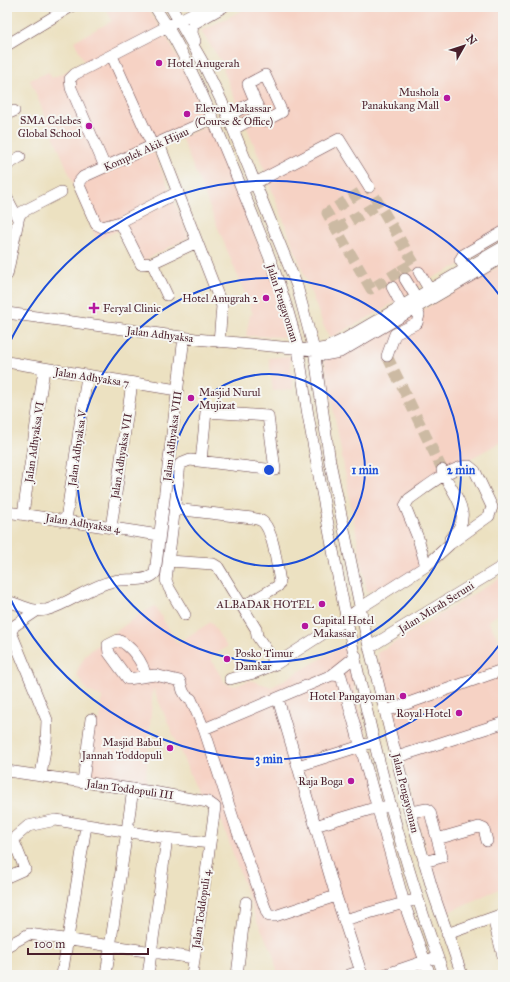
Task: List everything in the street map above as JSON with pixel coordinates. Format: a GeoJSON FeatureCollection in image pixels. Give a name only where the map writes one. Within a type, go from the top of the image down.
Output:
{"type":"FeatureCollection","features":[{"type":"Feature","properties":{"kind":"street"},"geometry":{"type":"LineString","coordinates":[[7,45],[70,7]]}},
{"type":"Feature","properties":{"kind":"street","name":"Jalan Pengayoman"},"geometry":{"type":"LineString","coordinates":[[155,7],[168,26],[213,118],[286,305],[298,349],[306,403],[346,619],[356,656],[375,742],[384,807],[444,975]]}},
{"type":"Feature","properties":{"kind":"street","name":"Jalan Pengayoman"},"geometry":{"type":"LineString","coordinates":[[171,7],[202,61],[234,129],[297,286],[314,350],[330,462],[365,630],[410,812],[424,862],[462,975]]}},
{"type":"Feature","properties":{"kind":"street"},"geometry":{"type":"LineString","coordinates":[[105,167],[71,88],[70,79],[75,74],[205,7]]}},
{"type":"Feature","properties":{"kind":"street"},"geometry":{"type":"LineString","coordinates":[[202,61],[192,33],[193,24],[223,7]]}},
{"type":"Feature","properties":{"kind":"street"},"geometry":{"type":"LineString","coordinates":[[112,56],[178,192],[222,306],[219,342]]}},
{"type":"Feature","properties":{"kind":"street"},"geometry":{"type":"LineString","coordinates":[[234,129],[282,112],[265,76],[248,84],[263,118]]}},
{"type":"Feature","properties":{"kind":"street"},"geometry":{"type":"LineString","coordinates":[[228,116],[255,101]]}},
{"type":"Feature","properties":{"kind":"street","name":"Komplek Akik Hijau"},"geometry":{"type":"LineString","coordinates":[[120,222],[102,227],[96,224],[78,186],[79,180],[213,118]]}},
{"type":"Feature","properties":{"kind":"street"},"geometry":{"type":"LineString","coordinates":[[242,190],[257,184],[339,139],[369,187]]}},
{"type":"Feature","properties":{"kind":"street"},"geometry":{"type":"LineString","coordinates":[[7,165],[20,158]]}},
{"type":"Feature","properties":{"kind":"street"},"geometry":{"type":"LineString","coordinates":[[7,276],[11,231],[22,212],[61,192]]}},
{"type":"Feature","properties":{"kind":"street"},"geometry":{"type":"LineString","coordinates":[[178,192],[120,222],[139,262],[144,264],[152,263],[197,242]]}},
{"type":"Feature","properties":{"kind":"street"},"geometry":{"type":"LineString","coordinates":[[7,198],[18,219]]}},
{"type":"Feature","properties":{"kind":"street"},"geometry":{"type":"LineString","coordinates":[[467,273],[460,260],[463,255],[501,237]]}},
{"type":"Feature","properties":{"kind":"street","name":"Jalan Adhyaksa"},"geometry":{"type":"LineString","coordinates":[[314,350],[324,355],[340,352],[414,309],[503,247]]}},
{"type":"Feature","properties":{"kind":"street","name":"Jalan Adhyaksa"},"geometry":{"type":"LineString","coordinates":[[7,313],[219,342],[314,350],[334,344],[430,289],[503,257]]}},
{"type":"Feature","properties":{"kind":"street"},"geometry":{"type":"LineString","coordinates":[[152,263],[167,295]]}},
{"type":"Feature","properties":{"kind":"street"},"geometry":{"type":"LineString","coordinates":[[419,272],[430,289]]}},
{"type":"Feature","properties":{"kind":"street"},"geometry":{"type":"LineString","coordinates":[[405,279],[416,297]]}},
{"type":"Feature","properties":{"kind":"street"},"geometry":{"type":"LineString","coordinates":[[392,287],[402,306]]}},
{"type":"Feature","properties":{"kind":"street"},"geometry":{"type":"LineString","coordinates":[[387,356],[395,334],[417,323],[419,315],[414,309]]}},
{"type":"Feature","properties":{"kind":"street","name":"Jalan Adhyaksa VIII"},"geometry":{"type":"LineString","coordinates":[[159,535],[184,337]]}},
{"type":"Feature","properties":{"kind":"street","name":"Jalan Adhyaksa 7"},"geometry":{"type":"LineString","coordinates":[[7,362],[177,390]]}},
{"type":"Feature","properties":{"kind":"street","name":"Jalan Adhyaksa VI"},"geometry":{"type":"LineString","coordinates":[[23,514],[44,369]]}},
{"type":"Feature","properties":{"kind":"street","name":"Jalan Adhyaksa V"},"geometry":{"type":"LineString","coordinates":[[66,520],[87,376]]}},
{"type":"Feature","properties":{"kind":"street","name":"Jalan Adhyaksa VII"},"geometry":{"type":"LineString","coordinates":[[111,528],[132,383]]}},
{"type":"Feature","properties":{"kind":"street"},"geometry":{"type":"LineString","coordinates":[[185,614],[166,583],[180,464],[186,460],[275,470],[268,416],[206,412],[201,461]]}},
{"type":"Feature","properties":{"kind":"street"},"geometry":{"type":"LineString","coordinates":[[230,679],[254,673],[278,662],[426,566],[450,544],[489,516],[492,507],[475,471],[469,466],[462,466],[444,472],[409,499],[406,506],[418,538],[426,566]]}},
{"type":"Feature","properties":{"kind":"street"},"geometry":{"type":"LineString","coordinates":[[426,566],[433,554],[462,526],[464,515],[458,498],[444,472]]}},
{"type":"Feature","properties":{"kind":"street"},"geometry":{"type":"LineString","coordinates":[[175,509],[252,518],[264,523],[273,548],[280,582],[278,586],[242,607]]}},
{"type":"Feature","properties":{"kind":"street","name":"Jalan Adhyaksa 4"},"geometry":{"type":"LineString","coordinates":[[7,512],[159,535]]}},
{"type":"Feature","properties":{"kind":"street"},"geometry":{"type":"LineString","coordinates":[[7,601],[38,610],[46,610],[109,582],[152,577],[156,571],[159,535]]}},
{"type":"Feature","properties":{"kind":"street"},"geometry":{"type":"LineString","coordinates":[[169,561],[213,564],[218,567],[257,630],[257,636],[278,662]]}},
{"type":"Feature","properties":{"kind":"street","name":"Jalan Mirah Seruni"},"geometry":{"type":"LineString","coordinates":[[370,647],[503,566]]}},
{"type":"Feature","properties":{"kind":"street"},"geometry":{"type":"LineString","coordinates":[[38,610],[14,626],[11,632],[47,720],[47,736],[41,776]]}},
{"type":"Feature","properties":{"kind":"street"},"geometry":{"type":"LineString","coordinates":[[350,634],[365,630]]}},
{"type":"Feature","properties":{"kind":"street"},"geometry":{"type":"LineString","coordinates":[[204,730],[332,675],[356,656]]}},
{"type":"Feature","properties":{"kind":"street"},"geometry":{"type":"LineString","coordinates":[[386,711],[502,670]]}},
{"type":"Feature","properties":{"kind":"street"},"geometry":{"type":"LineString","coordinates":[[146,676],[155,675],[180,681],[183,691],[191,700],[204,730],[237,830],[269,916],[275,916],[336,896]]}},
{"type":"Feature","properties":{"kind":"street"},"geometry":{"type":"LineString","coordinates":[[332,675],[341,676],[344,681],[362,745],[384,807],[404,903],[430,975]]}},
{"type":"Feature","properties":{"kind":"street"},"geometry":{"type":"LineString","coordinates":[[278,699],[336,896],[362,973],[349,975]]}},
{"type":"Feature","properties":{"kind":"street"},"geometry":{"type":"LineString","coordinates":[[83,782],[91,719]]}},
{"type":"Feature","properties":{"kind":"street"},"geometry":{"type":"LineString","coordinates":[[397,757],[503,723]]}},
{"type":"Feature","properties":{"kind":"street"},"geometry":{"type":"LineString","coordinates":[[298,766],[375,742]]}},
{"type":"Feature","properties":{"kind":"street","name":"Jalan Toddopuli III"},"geometry":{"type":"LineString","coordinates":[[7,771],[133,789],[208,802],[215,807],[210,843]]}},
{"type":"Feature","properties":{"kind":"street"},"geometry":{"type":"LineString","coordinates":[[106,975],[133,789]]}},
{"type":"Feature","properties":{"kind":"street"},"geometry":{"type":"LineString","coordinates":[[315,826],[384,807]]}},
{"type":"Feature","properties":{"kind":"street"},"geometry":{"type":"LineString","coordinates":[[410,812],[428,809],[437,839],[442,857],[424,862]]}},
{"type":"Feature","properties":{"kind":"street"},"geometry":{"type":"LineString","coordinates":[[7,877],[25,869],[13,839],[28,826],[56,820],[126,832],[210,843]]}},
{"type":"Feature","properties":{"kind":"street"},"geometry":{"type":"LineString","coordinates":[[62,975],[86,826]]}},
{"type":"Feature","properties":{"kind":"street"},"geometry":{"type":"LineString","coordinates":[[437,839],[479,827],[484,830],[487,841]]}},
{"type":"Feature","properties":{"kind":"street"},"geometry":{"type":"LineString","coordinates":[[148,975],[167,838]]}},
{"type":"Feature","properties":{"kind":"street","name":"Jalan Toddopuli 4"},"geometry":{"type":"LineString","coordinates":[[192,975],[210,843]]}},
{"type":"Feature","properties":{"kind":"street"},"geometry":{"type":"LineString","coordinates":[[344,920],[417,900]]}},
{"type":"Feature","properties":{"kind":"street"},"geometry":{"type":"LineString","coordinates":[[237,975],[246,902]]}},
{"type":"Feature","properties":{"kind":"street"},"geometry":{"type":"LineString","coordinates":[[447,934],[498,916],[503,956]]}},
{"type":"Feature","properties":{"kind":"street"},"geometry":{"type":"LineString","coordinates":[[7,946],[29,934],[67,938],[110,946],[194,958]]}},
{"type":"Feature","properties":{"kind":"street"},"geometry":{"type":"LineString","coordinates":[[384,975],[424,961],[438,958]]}},
{"type":"Feature","properties":{"kind":"shaded area"},"geometry":{"type":"Polygon","coordinates":[[[106,7],[147,7],[169,41],[207,116],[158,138],[154,152],[189,237],[143,261],[125,227],[97,240],[30,80],[49,72],[52,78],[85,63],[74,41],[112,21],[106,7]]]}},
{"type":"Feature","properties":{"kind":"shaded area"},"geometry":{"type":"Polygon","coordinates":[[[249,7],[503,7],[503,238],[470,260],[434,277],[381,311],[330,338],[324,327],[264,169],[224,72],[223,64],[201,31],[249,7]]]}},
{"type":"Feature","properties":{"kind":"shaded area"},"geometry":{"type":"Polygon","coordinates":[[[211,125],[284,308],[284,337],[246,336],[250,315],[253,314],[181,137],[211,125]]]}},
{"type":"Feature","properties":{"kind":"shaded area"},"geometry":{"type":"Polygon","coordinates":[[[503,264],[503,441],[401,496],[421,567],[379,588],[367,592],[324,359],[351,351],[503,264]]]}},
{"type":"Feature","properties":{"kind":"shaded area"},"geometry":{"type":"Polygon","coordinates":[[[290,356],[293,389],[273,391],[269,358],[290,356]]]}},
{"type":"Feature","properties":{"kind":"shaded area"},"geometry":{"type":"Polygon","coordinates":[[[503,576],[503,611],[488,621],[501,643],[503,642],[503,887],[444,914],[413,803],[377,653],[503,576]]]}},
{"type":"Feature","properties":{"kind":"shaded area"},"geometry":{"type":"Polygon","coordinates":[[[155,606],[177,643],[211,622],[227,647],[210,658],[225,683],[235,686],[250,680],[272,687],[345,645],[394,855],[433,975],[278,975],[272,950],[256,919],[216,805],[199,795],[153,688],[145,788],[82,780],[91,720],[100,721],[102,697],[87,691],[77,675],[78,669],[86,654],[137,616],[155,606]]]}},
{"type":"Feature","properties":{"kind":"tunnel"},"geometry":{"type":"LineString","coordinates":[[400,271],[414,263],[369,187],[327,213],[371,289],[400,271],[405,279]]}},
{"type":"Feature","properties":{"kind":"tunnel"},"geometry":{"type":"LineString","coordinates":[[337,229],[379,204]]}},
{"type":"Feature","properties":{"kind":"tunnel"},"geometry":{"type":"LineString","coordinates":[[387,356],[442,469]]}},
{"type":"Feature","properties":{"kind":"place","name":"Hotel Anugerah"},"geometry":{"type":"Point","coordinates":[159,63]}},
{"type":"Feature","properties":{"kind":"place","name":"Mushola Panakukang Mall"},"geometry":{"type":"Point","coordinates":[447,98]}},
{"type":"Feature","properties":{"kind":"place","name":"Eleven Makassar (Course & Office)"},"geometry":{"type":"Point","coordinates":[187,114]}},
{"type":"Feature","properties":{"kind":"place","name":"SMA Celebes Global School"},"geometry":{"type":"Point","coordinates":[89,126]}},
{"type":"Feature","properties":{"kind":"place","name":"Hotel Anugrah 2"},"geometry":{"type":"Point","coordinates":[266,298]}},
{"type":"Feature","properties":{"kind":"place","name":"Feryal Clinic"},"geometry":{"type":"Point","coordinates":[94,308]}},
{"type":"Feature","properties":{"kind":"place","name":"Masjid Nurul Mujizat"},"geometry":{"type":"Point","coordinates":[191,398]}},
{"type":"Feature","properties":{"kind":"place","name":"ALBADAR HOTEL"},"geometry":{"type":"Point","coordinates":[322,604]}},
{"type":"Feature","properties":{"kind":"place","name":"Capital Hotel Makassar"},"geometry":{"type":"Point","coordinates":[305,626]}},
{"type":"Feature","properties":{"kind":"place","name":"Posko Timur Damkar"},"geometry":{"type":"Point","coordinates":[227,659]}},
{"type":"Feature","properties":{"kind":"place","name":"Hotel Pangayoman"},"geometry":{"type":"Point","coordinates":[403,696]}},
{"type":"Feature","properties":{"kind":"place","name":"Royal Hotel"},"geometry":{"type":"Point","coordinates":[459,713]}},
{"type":"Feature","properties":{"kind":"place","name":"Masjid Babul Jannah Toddopuli"},"geometry":{"type":"Point","coordinates":[170,748]}},
{"type":"Feature","properties":{"kind":"place","name":"Raja Boga"},"geometry":{"type":"Point","coordinates":[351,781]}}]}
